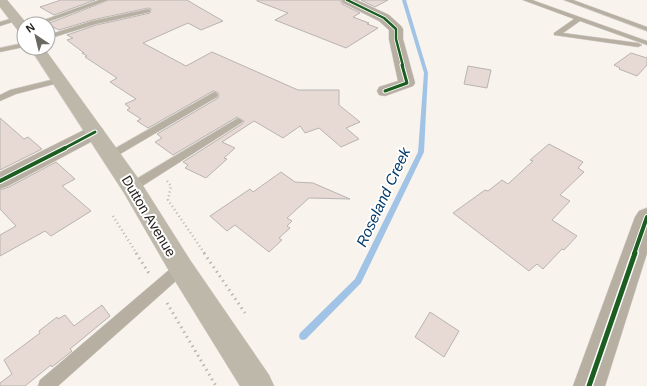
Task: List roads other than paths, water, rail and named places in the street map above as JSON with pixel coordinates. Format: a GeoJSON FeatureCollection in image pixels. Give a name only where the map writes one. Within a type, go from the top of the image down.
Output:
{"type":"FeatureCollection","features":[{"type":"Feature","properties":{"kind":"main road"},"geometry":{"type":"LineString","coordinates":[[1,0],[16,19]]}},
{"type":"Feature","properties":{"kind":"main road","name":"Dutton Avenue"},"geometry":{"type":"LineString","coordinates":[[42,56],[132,187],[181,268],[258,386]]}},
{"type":"Feature","properties":{"kind":"street"},"geometry":{"type":"LineString","coordinates":[[347,0],[384,18],[396,29],[396,39],[407,83],[385,91]]}},
{"type":"Feature","properties":{"kind":"street"},"geometry":{"type":"LineString","coordinates":[[0,181],[95,132]]}},
{"type":"Feature","properties":{"kind":"street"},"geometry":{"type":"LineString","coordinates":[[589,386],[647,217]]}},
{"type":"Feature","properties":{"kind":"lane"},"geometry":{"type":"LineString","coordinates":[[47,16],[88,0]]}},
{"type":"Feature","properties":{"kind":"lane"},"geometry":{"type":"LineString","coordinates":[[56,17],[105,0]]}},
{"type":"Feature","properties":{"kind":"lane"},"geometry":{"type":"LineString","coordinates":[[526,0],[647,42]]}},
{"type":"Feature","properties":{"kind":"lane"},"geometry":{"type":"LineString","coordinates":[[567,0],[647,28]]}},
{"type":"Feature","properties":{"kind":"lane"},"geometry":{"type":"LineString","coordinates":[[56,35],[94,22],[148,11]]}},
{"type":"Feature","properties":{"kind":"lane"},"geometry":{"type":"LineString","coordinates":[[579,19],[556,34],[647,46]]}},
{"type":"Feature","properties":{"kind":"lane"},"geometry":{"type":"LineString","coordinates":[[0,24],[16,25]]}},
{"type":"Feature","properties":{"kind":"lane"},"geometry":{"type":"LineString","coordinates":[[0,50],[16,46]]}},
{"type":"Feature","properties":{"kind":"lane"},"geometry":{"type":"LineString","coordinates":[[0,98],[13,92],[59,80]]}},
{"type":"Feature","properties":{"kind":"lane"},"geometry":{"type":"LineString","coordinates":[[111,155],[214,95]]}},
{"type":"Feature","properties":{"kind":"lane"},"geometry":{"type":"LineString","coordinates":[[132,187],[238,121]]}},
{"type":"Feature","properties":{"kind":"lane"},"geometry":{"type":"LineString","coordinates":[[46,386],[181,268]]}},
{"type":"Feature","properties":{"kind":"waterway","name":"Roseland Creek"},"geometry":{"type":"LineString","coordinates":[[303,336],[358,281],[421,152],[426,73],[404,0]]}}]}
